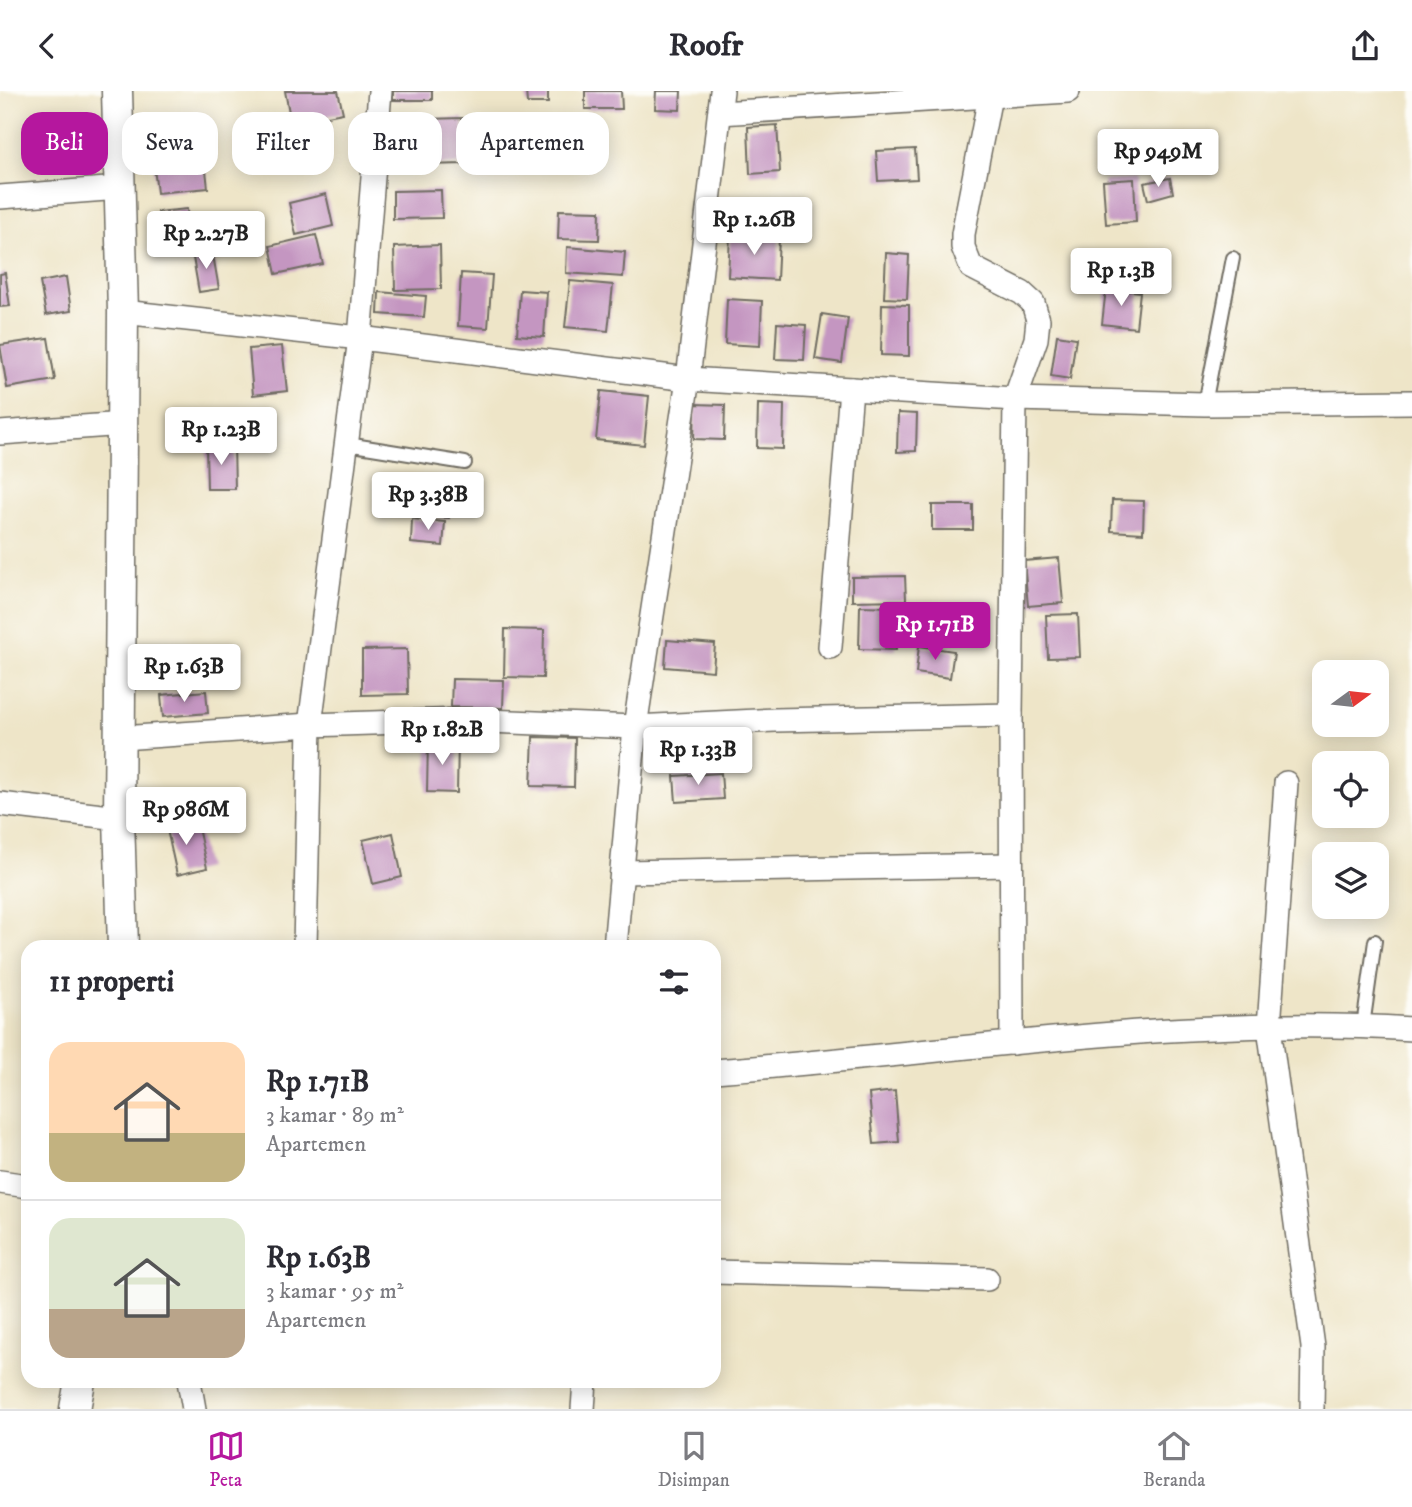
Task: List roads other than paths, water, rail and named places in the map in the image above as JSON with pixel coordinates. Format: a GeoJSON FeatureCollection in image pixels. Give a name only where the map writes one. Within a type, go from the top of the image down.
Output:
{"type":"FeatureCollection","features":[{"type":"Feature","properties":{"kind":"street"},"geometry":{"type":"LineString","coordinates":[[117,91],[124,424],[119,818],[123,940]]}},
{"type":"Feature","properties":{"kind":"street"},"geometry":{"type":"LineString","coordinates":[[304,940],[310,725],[360,338],[380,91]]}},
{"type":"Feature","properties":{"kind":"street"},"geometry":{"type":"LineString","coordinates":[[616,940],[635,727],[688,379],[721,102],[990,96],[1068,91]]}},
{"type":"Feature","properties":{"kind":"street"},"geometry":{"type":"LineString","coordinates":[[990,96],[963,234],[963,247],[971,267],[1022,293],[1033,303],[1038,320],[1036,339],[1015,400],[1011,715],[1012,1043]]}},
{"type":"Feature","properties":{"kind":"street"},"geometry":{"type":"LineString","coordinates":[[0,197],[120,187]]}},
{"type":"Feature","properties":{"kind":"street"},"geometry":{"type":"LineString","coordinates":[[123,312],[688,379],[1015,400],[1205,404],[1412,402]]}},
{"type":"Feature","properties":{"kind":"street"},"geometry":{"type":"LineString","coordinates":[[830,647],[851,389]]}},
{"type":"Feature","properties":{"kind":"street"},"geometry":{"type":"LineString","coordinates":[[0,433],[124,424]]}},
{"type":"Feature","properties":{"kind":"street"},"geometry":{"type":"LineString","coordinates":[[121,737],[310,725],[464,720],[635,727],[775,720],[1011,715]]}},
{"type":"Feature","properties":{"kind":"street"},"geometry":{"type":"LineString","coordinates":[[1286,783],[1269,1027],[1313,1347],[1312,1409]]}},
{"type":"Feature","properties":{"kind":"street"},"geometry":{"type":"LineString","coordinates":[[0,804],[119,818]]}},
{"type":"Feature","properties":{"kind":"street"},"geometry":{"type":"LineString","coordinates":[[622,872],[1012,865]]}},
{"type":"Feature","properties":{"kind":"street"},"geometry":{"type":"LineString","coordinates":[[721,1070],[1194,1028],[1363,1026],[1412,1030]]}},
{"type":"Feature","properties":{"kind":"street"},"geometry":{"type":"LineString","coordinates":[[0,1182],[21,1185]]}},
{"type":"Feature","properties":{"kind":"street"},"geometry":{"type":"LineString","coordinates":[[721,1272],[987,1279]]}},
{"type":"Feature","properties":{"kind":"street"},"geometry":{"type":"LineString","coordinates":[[75,1409],[79,1388]]}},
{"type":"Feature","properties":{"kind":"street"},"geometry":{"type":"LineString","coordinates":[[190,1388],[194,1409]]}},
{"type":"Feature","properties":{"kind":"street"},"geometry":{"type":"LineString","coordinates":[[583,1409],[584,1388]]}},
{"type":"Feature","properties":{"kind":"lane"},"geometry":{"type":"LineString","coordinates":[[1205,404],[1233,258]]}},
{"type":"Feature","properties":{"kind":"lane"},"geometry":{"type":"LineString","coordinates":[[347,444],[465,463]]}},
{"type":"Feature","properties":{"kind":"lane"},"geometry":{"type":"LineString","coordinates":[[1363,1026],[1375,941]]}}]}
